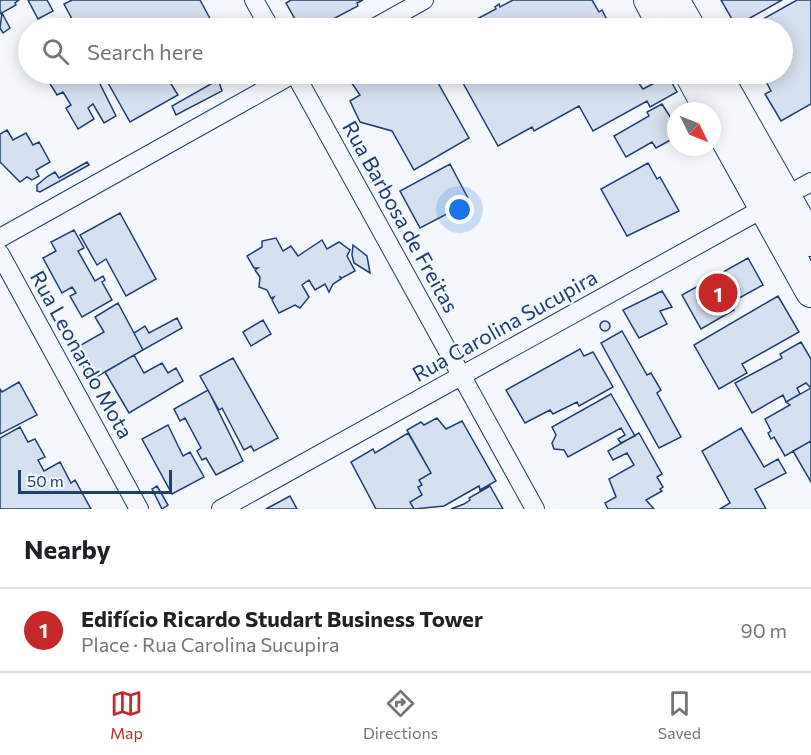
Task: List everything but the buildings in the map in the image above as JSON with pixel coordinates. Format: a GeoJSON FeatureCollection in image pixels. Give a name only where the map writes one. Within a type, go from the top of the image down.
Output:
{"type":"FeatureCollection","features":[{"type":"Feature","properties":{"kind":"main road"},"geometry":{"type":"LineString","coordinates":[[649,0],[659,18]]}},
{"type":"Feature","properties":{"kind":"main road"},"geometry":{"type":"LineString","coordinates":[[674,0],[684,18]]}},
{"type":"Feature","properties":{"kind":"main road"},"geometry":{"type":"LineString","coordinates":[[696,84],[705,102]]}},
{"type":"Feature","properties":{"kind":"main road"},"geometry":{"type":"LineString","coordinates":[[722,84],[811,241]]}},
{"type":"Feature","properties":{"kind":"main road"},"geometry":{"type":"LineString","coordinates":[[721,123],[787,196],[811,292]]}},
{"type":"Feature","properties":{"kind":"street"},"geometry":{"type":"LineString","coordinates":[[254,0],[264,18]]}},
{"type":"Feature","properties":{"kind":"street"},"geometry":{"type":"LineString","coordinates":[[392,18],[424,0]]}},
{"type":"Feature","properties":{"kind":"street"},"geometry":{"type":"LineString","coordinates":[[0,238],[276,84]]}},
{"type":"Feature","properties":{"kind":"street","name":"Rua Barbosa de Freitas"},"geometry":{"type":"LineString","coordinates":[[300,84],[535,509]]}},
{"type":"Feature","properties":{"kind":"street","name":"Rua Carolina Sucupira"},"geometry":{"type":"LineString","coordinates":[[221,509],[787,196]]}},
{"type":"Feature","properties":{"kind":"street","name":"Rua Leonardo Mota"},"geometry":{"type":"LineString","coordinates":[[0,254],[139,509]]}},
{"type":"Feature","properties":{"kind":"place","name":"Edifício Ricardo Studart Business Tower"},"geometry":{"type":"Point","coordinates":[718,293]}}]}
